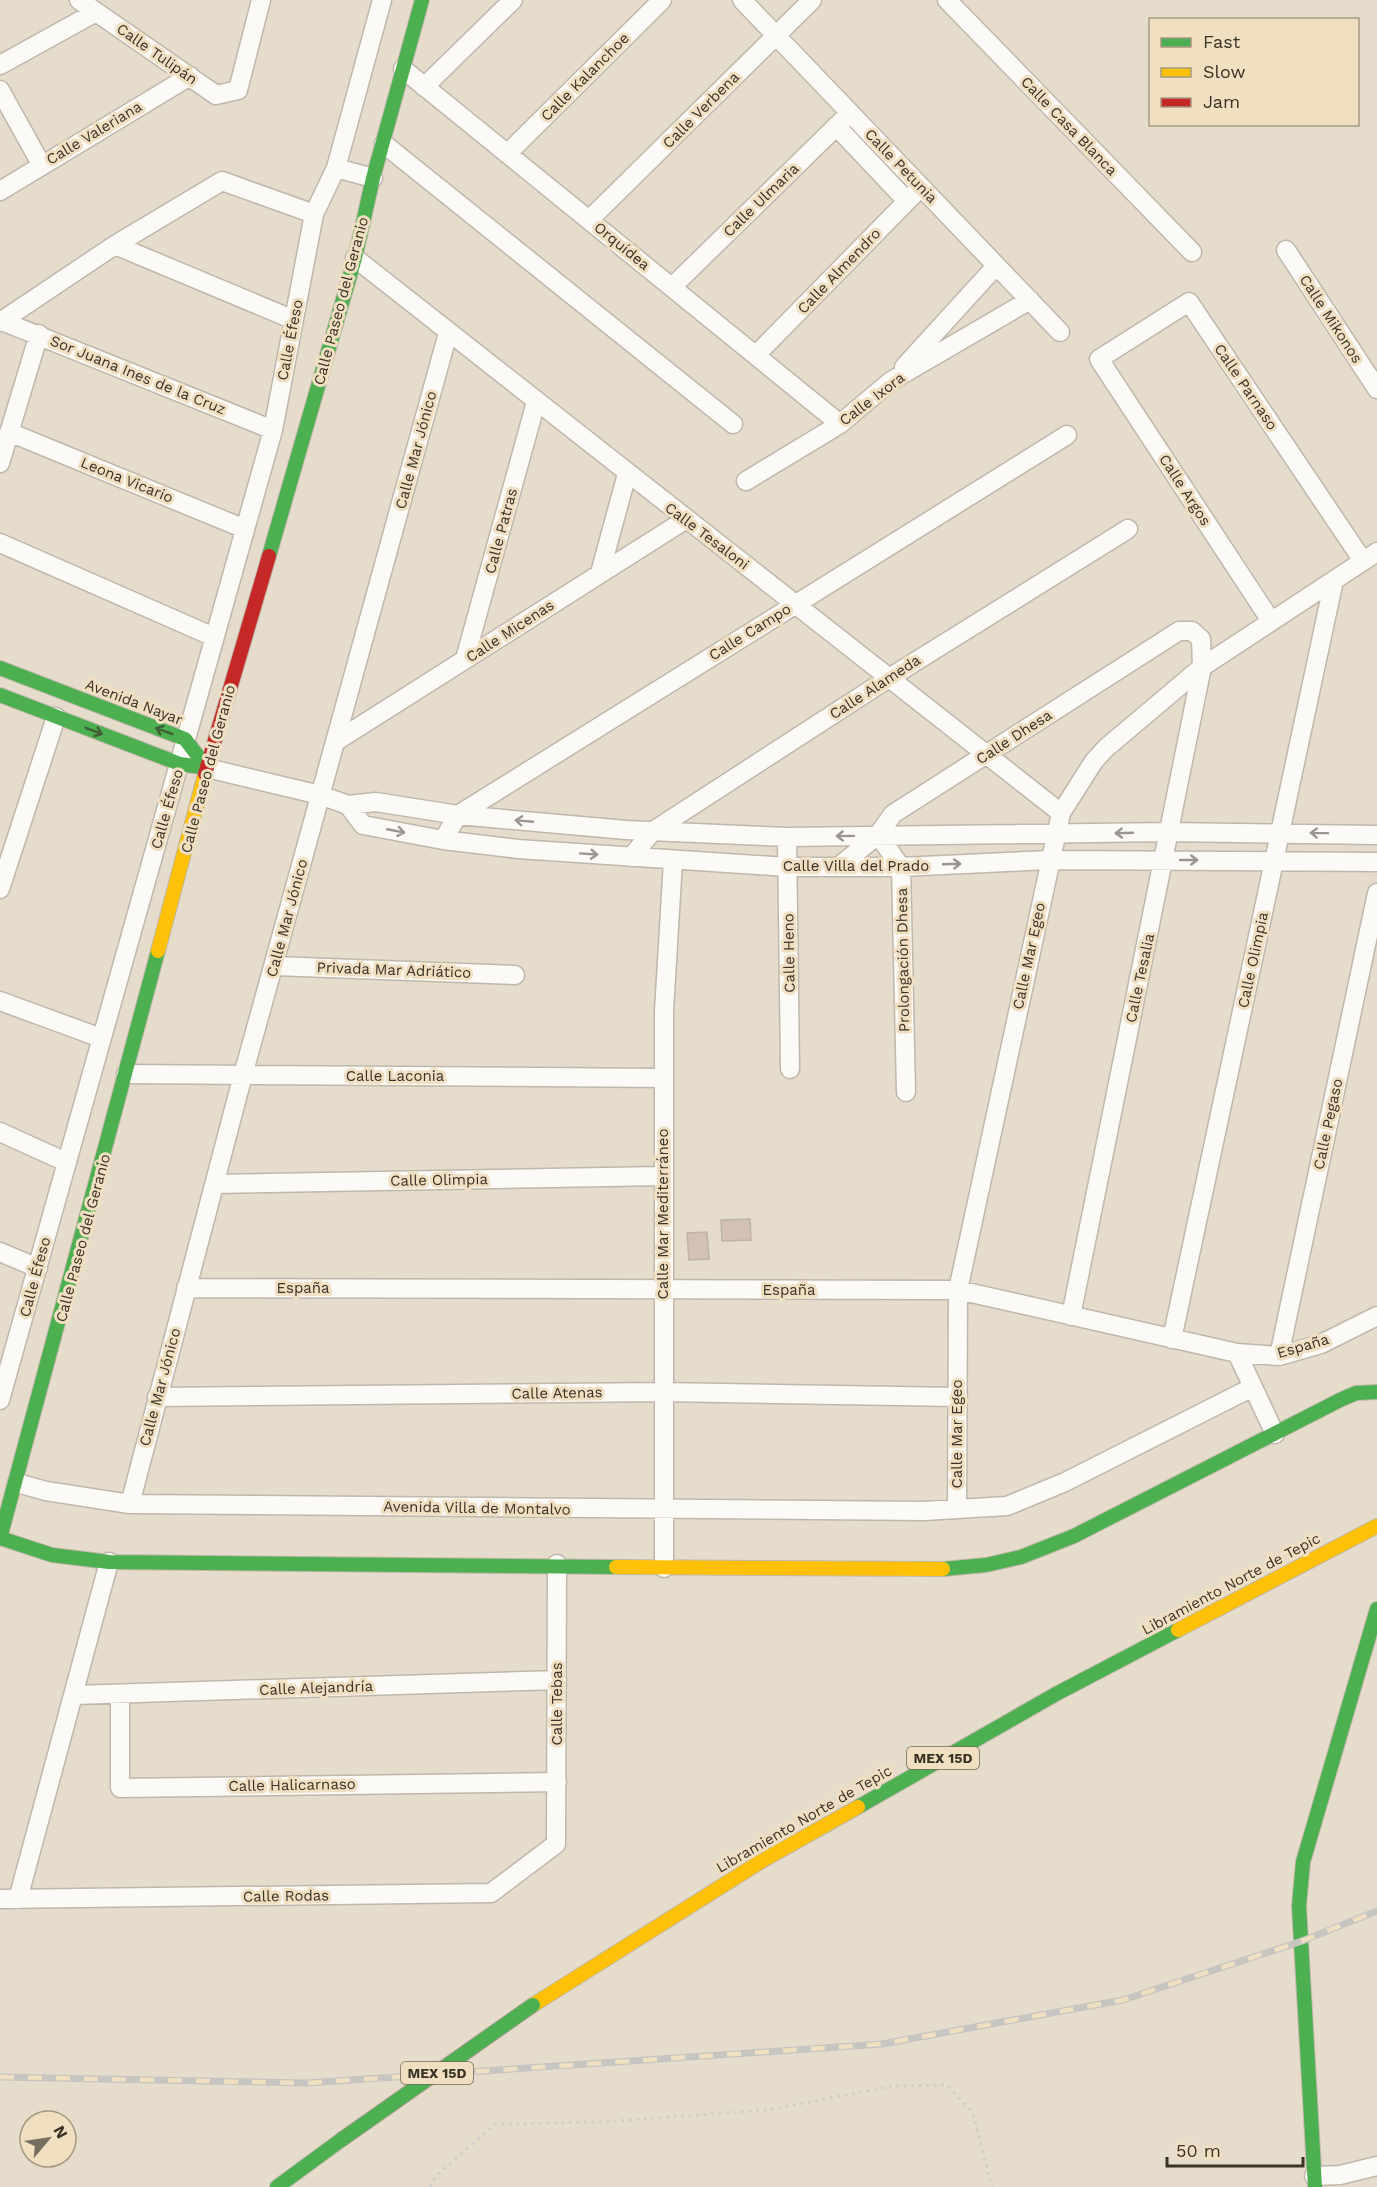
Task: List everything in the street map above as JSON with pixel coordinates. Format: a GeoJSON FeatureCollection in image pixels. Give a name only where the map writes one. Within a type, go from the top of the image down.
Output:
{"type":"FeatureCollection","features":[{"type":"Feature","properties":{"kind":"main road","name":"Calle Paseo del Geranio"},"geometry":{"type":"LineString","coordinates":[[0,1538],[8,1479],[126,1074],[207,768],[355,258],[373,178],[422,0]]}},
{"type":"Feature","properties":{"kind":"main road","name":"Avenida Nayar"},"geometry":{"type":"LineString","coordinates":[[0,668],[185,740],[207,768]]}},
{"type":"Feature","properties":{"kind":"main road"},"geometry":{"type":"LineString","coordinates":[[0,695],[180,764],[207,768]]}},
{"type":"Feature","properties":{"kind":"main road"},"geometry":{"type":"LineString","coordinates":[[0,1538],[52,1555],[109,1562],[557,1564],[664,1568],[928,1570],[986,1564],[1021,1557],[1074,1536],[1356,1393],[1377,1392]]}},
{"type":"Feature","properties":{"kind":"main road","name":"Libramiento Norte de Tepic"},"geometry":{"type":"LineString","coordinates":[[277,2187],[533,2005],[780,1850],[1056,1694],[1371,1530]]}},
{"type":"Feature","properties":{"kind":"main road"},"geometry":{"type":"LineString","coordinates":[[1315,2182],[1299,1906],[1304,1862],[1377,1610]]}},
{"type":"Feature","properties":{"kind":"street","name":"Calle Tulipán"},"geometry":{"type":"LineString","coordinates":[[79,0],[216,95],[237,90],[261,0]]}},
{"type":"Feature","properties":{"kind":"street"},"geometry":{"type":"LineString","coordinates":[[1,322],[115,245],[222,181],[314,214],[336,168],[382,0]]}},
{"type":"Feature","properties":{"kind":"street"},"geometry":{"type":"LineString","coordinates":[[424,87],[513,0]]}},
{"type":"Feature","properties":{"kind":"street","name":"Calle Kalanchoe"},"geometry":{"type":"LineString","coordinates":[[507,154],[662,0]]}},
{"type":"Feature","properties":{"kind":"street","name":"Calle Petunia"},"geometry":{"type":"LineString","coordinates":[[742,0],[1060,332]]}},
{"type":"Feature","properties":{"kind":"street","name":"Calle Verbena"},"geometry":{"type":"LineString","coordinates":[[589,220],[812,0]]}},
{"type":"Feature","properties":{"kind":"street","name":"Calle Casa Blanca"},"geometry":{"type":"LineString","coordinates":[[947,0],[1192,252]]}},
{"type":"Feature","properties":{"kind":"street"},"geometry":{"type":"LineString","coordinates":[[0,65],[96,12]]}},
{"type":"Feature","properties":{"kind":"street","name":"Orquídea"},"geometry":{"type":"LineString","coordinates":[[403,69],[840,423]]}},
{"type":"Feature","properties":{"kind":"street","name":"Calle Valeriana"},"geometry":{"type":"LineString","coordinates":[[0,191],[41,164],[190,76]]}},
{"type":"Feature","properties":{"kind":"street"},"geometry":{"type":"LineString","coordinates":[[0,90],[41,164]]}},
{"type":"Feature","properties":{"kind":"street","name":"Calle Ulmaria"},"geometry":{"type":"LineString","coordinates":[[672,287],[850,113]]}},
{"type":"Feature","properties":{"kind":"street"},"geometry":{"type":"LineString","coordinates":[[837,126],[907,201]]}},
{"type":"Feature","properties":{"kind":"street"},"geometry":{"type":"LineString","coordinates":[[384,144],[733,424]]}},
{"type":"Feature","properties":{"kind":"street"},"geometry":{"type":"LineString","coordinates":[[336,168],[373,178]]}},
{"type":"Feature","properties":{"kind":"street","name":"Calle Almendro"},"geometry":{"type":"LineString","coordinates":[[756,356],[921,187]]}},
{"type":"Feature","properties":{"kind":"street","name":"Calle Éfeso"},"geometry":{"type":"LineString","coordinates":[[0,1400],[4,1367],[38,1268],[273,430],[314,214]]}},
{"type":"Feature","properties":{"kind":"street"},"geometry":{"type":"LineString","coordinates":[[115,245],[294,320]]}},
{"type":"Feature","properties":{"kind":"street","name":"Calle Mikonos"},"geometry":{"type":"LineString","coordinates":[[1286,250],[1377,389]]}},
{"type":"Feature","properties":{"kind":"street","name":"Calle Tesaloni"},"geometry":{"type":"LineString","coordinates":[[355,258],[685,520],[1061,813]]}},
{"type":"Feature","properties":{"kind":"street"},"geometry":{"type":"LineString","coordinates":[[891,381],[996,266]]}},
{"type":"Feature","properties":{"kind":"street","name":"Calle Ixora"},"geometry":{"type":"LineString","coordinates":[[746,481],[840,423],[891,381],[1030,300]]}},
{"type":"Feature","properties":{"kind":"street","name":"Calle Parnaso"},"geometry":{"type":"LineString","coordinates":[[1099,359],[1189,302],[1370,556]]}},
{"type":"Feature","properties":{"kind":"street","name":"Sor Juana Ines de la Cruz"},"geometry":{"type":"LineString","coordinates":[[1,322],[39,334],[273,430]]}},
{"type":"Feature","properties":{"kind":"street","name":"Calle Mar Jónico"},"geometry":{"type":"LineString","coordinates":[[130,1504],[243,1074],[448,333]]}},
{"type":"Feature","properties":{"kind":"street"},"geometry":{"type":"LineString","coordinates":[[0,464],[39,334]]}},
{"type":"Feature","properties":{"kind":"street","name":"Calle Argos"},"geometry":{"type":"LineString","coordinates":[[1099,359],[1271,621]]}},
{"type":"Feature","properties":{"kind":"street","name":"Calle Patras"},"geometry":{"type":"LineString","coordinates":[[465,659],[536,402]]}},
{"type":"Feature","properties":{"kind":"street","name":"Leona Vicario"},"geometry":{"type":"LineString","coordinates":[[9,432],[245,528]]}},
{"type":"Feature","properties":{"kind":"street","name":"Calle Campo"},"geometry":{"type":"LineString","coordinates":[[443,840],[458,815],[1067,435]]}},
{"type":"Feature","properties":{"kind":"street"},"geometry":{"type":"LineString","coordinates":[[600,573],[627,474]]}},
{"type":"Feature","properties":{"kind":"street","name":"Calle Micenas"},"geometry":{"type":"LineString","coordinates":[[335,742],[685,520]]}},
{"type":"Feature","properties":{"kind":"street","name":"Calle Alameda"},"geometry":{"type":"LineString","coordinates":[[631,857],[653,831],[889,678],[1128,529]]}},
{"type":"Feature","properties":{"kind":"street"},"geometry":{"type":"LineString","coordinates":[[0,543],[214,637]]}},
{"type":"Feature","properties":{"kind":"street","name":"Calle Mar Egeo"},"geometry":{"type":"LineString","coordinates":[[957,1509],[958,1290],[1049,860],[1061,813],[1094,761],[1106,748],[1202,667],[1370,556]]}},
{"type":"Feature","properties":{"kind":"street","name":"Calle Olimpia"},"geometry":{"type":"LineString","coordinates":[[1172,1339],[1334,580]]}},
{"type":"Feature","properties":{"kind":"street","name":"Calle Dhesa"},"geometry":{"type":"LineString","coordinates":[[838,867],[878,835],[893,814],[1179,631],[1192,631],[1201,639]]}},
{"type":"Feature","properties":{"kind":"street","name":"Calle Tesalia"},"geometry":{"type":"LineString","coordinates":[[1071,1316],[1202,667],[1201,639]]}},
{"type":"Feature","properties":{"kind":"street"},"geometry":{"type":"LineString","coordinates":[[0,889],[56,717]]}},
{"type":"Feature","properties":{"kind":"street","name":"Calle Villa del Prado"},"geometry":{"type":"LineString","coordinates":[[207,768],[320,795],[348,805],[376,802],[458,815],[653,831],[787,837],[1169,832],[1377,835]]}},
{"type":"Feature","properties":{"kind":"street","name":"Calle Villa del Prado"},"geometry":{"type":"LineString","coordinates":[[348,805],[363,825],[443,840],[673,861],[787,867],[901,867],[1049,860],[1377,861]]}},
{"type":"Feature","properties":{"kind":"street","name":"Prolongación Dhesa"},"geometry":{"type":"LineString","coordinates":[[878,835],[901,867],[906,1092]]}},
{"type":"Feature","properties":{"kind":"street","name":"Calle Heno"},"geometry":{"type":"LineString","coordinates":[[787,837],[790,1069]]}},
{"type":"Feature","properties":{"kind":"street","name":"Calle Mar Mediterráneo"},"geometry":{"type":"LineString","coordinates":[[664,1568],[662,1176],[664,1011],[673,861]]}},
{"type":"Feature","properties":{"kind":"street","name":"Calle Pegaso"},"geometry":{"type":"LineString","coordinates":[[1279,1356],[1377,893]]}},
{"type":"Feature","properties":{"kind":"street","name":"Privada Mar Adriático"},"geometry":{"type":"LineString","coordinates":[[274,966],[515,975]]}},
{"type":"Feature","properties":{"kind":"street"},"geometry":{"type":"LineString","coordinates":[[0,1001],[102,1038]]}},
{"type":"Feature","properties":{"kind":"street","name":"Calle Laconia"},"geometry":{"type":"LineString","coordinates":[[126,1074],[664,1077]]}},
{"type":"Feature","properties":{"kind":"street"},"geometry":{"type":"LineString","coordinates":[[0,1132],[66,1162]]}},
{"type":"Feature","properties":{"kind":"street","name":"Calle Olimpia"},"geometry":{"type":"LineString","coordinates":[[215,1184],[662,1176]]}},
{"type":"Feature","properties":{"kind":"street"},"geometry":{"type":"LineString","coordinates":[[0,1252],[38,1268]]}},
{"type":"Feature","properties":{"kind":"street","name":"España"},"geometry":{"type":"LineString","coordinates":[[186,1288],[958,1290],[1237,1353],[1279,1356],[1321,1344],[1377,1316]]}},
{"type":"Feature","properties":{"kind":"street"},"geometry":{"type":"LineString","coordinates":[[1237,1353],[1275,1434]]}},
{"type":"Feature","properties":{"kind":"street","name":"Avenida Villa de Montalvo"},"geometry":{"type":"LineString","coordinates":[[8,1479],[46,1491],[130,1504],[664,1509],[957,1509],[1007,1506],[1065,1482],[1253,1388]]}},
{"type":"Feature","properties":{"kind":"street","name":"Calle Atenas"},"geometry":{"type":"LineString","coordinates":[[157,1397],[663,1392],[958,1397]]}},
{"type":"Feature","properties":{"kind":"street"},"geometry":{"type":"LineString","coordinates":[[9,1899],[74,1695],[109,1562]]}},
{"type":"Feature","properties":{"kind":"street","name":"Calle Tebas"},"geometry":{"type":"LineString","coordinates":[[556,1844],[557,1564]]}},
{"type":"Feature","properties":{"kind":"street","name":"Calle Alejandría"},"geometry":{"type":"LineString","coordinates":[[74,1695],[557,1680]]}},
{"type":"Feature","properties":{"kind":"street","name":"Calle Halicarnaso"},"geometry":{"type":"LineString","coordinates":[[120,1694],[120,1788],[557,1782]]}},
{"type":"Feature","properties":{"kind":"street","name":"Calle Rodas"},"geometry":{"type":"LineString","coordinates":[[9,1899],[491,1893],[556,1844]]}},
{"type":"Feature","properties":{"kind":"street"},"geometry":{"type":"LineString","coordinates":[[1315,2182],[1377,2166]]}},
{"type":"Feature","properties":{"kind":"path"},"geometry":{"type":"LineString","coordinates":[[430,2187],[436,2176],[495,2124],[602,2122],[767,2110],[894,2086],[947,2085],[973,2113],[992,2187]]}},
{"type":"Feature","properties":{"kind":"building"},"geometry":{"type":"Polygon","coordinates":[[[750,1219],[751,1240],[722,1241],[721,1220],[750,1219]]]}},
{"type":"Feature","properties":{"kind":"building"},"geometry":{"type":"Polygon","coordinates":[[[707,1232],[709,1259],[689,1260],[687,1233],[707,1232]]]}},
{"type":"Feature","properties":{"kind":"railway"},"geometry":{"type":"LineString","coordinates":[[0,2077],[307,2083],[882,2044],[1123,2000],[1302,1941],[1377,1911]]}},
{"type":"Feature","properties":{"kind":"traffic: fast"},"geometry":{"type":"LineString","coordinates":[[269,556],[355,258],[373,178],[422,0]]}},
{"type":"Feature","properties":{"kind":"traffic: fast"},"geometry":{"type":"LineString","coordinates":[[0,668],[185,739],[207,768]]}},
{"type":"Feature","properties":{"kind":"traffic: fast"},"geometry":{"type":"LineString","coordinates":[[0,695],[180,764],[207,768]]}},
{"type":"Feature","properties":{"kind":"traffic: fast"},"geometry":{"type":"LineString","coordinates":[[0,1538],[158,951]]}},
{"type":"Feature","properties":{"kind":"traffic: fast"},"geometry":{"type":"LineString","coordinates":[[943,1569],[986,1565],[1021,1557],[1074,1536],[1340,1400],[1356,1393],[1377,1392]]}},
{"type":"Feature","properties":{"kind":"traffic: fast"},"geometry":{"type":"LineString","coordinates":[[0,1538],[52,1555],[109,1562],[616,1567]]}},
{"type":"Feature","properties":{"kind":"traffic: fast"},"geometry":{"type":"LineString","coordinates":[[1315,2187],[1299,1906],[1303,1862],[1377,1609]]}},
{"type":"Feature","properties":{"kind":"traffic: fast"},"geometry":{"type":"LineString","coordinates":[[858,1807],[1056,1694],[1178,1630]]}},
{"type":"Feature","properties":{"kind":"traffic: fast"},"geometry":{"type":"LineString","coordinates":[[341,2140],[533,2005]]}},
{"type":"Feature","properties":{"kind":"traffic: fast"},"geometry":{"type":"LineString","coordinates":[[277,2187],[341,2140]]}},
{"type":"Feature","properties":{"kind":"traffic: slow"},"geometry":{"type":"LineString","coordinates":[[158,951],[205,774]]}},
{"type":"Feature","properties":{"kind":"traffic: slow"},"geometry":{"type":"LineString","coordinates":[[1178,1630],[1377,1526]]}},
{"type":"Feature","properties":{"kind":"traffic: slow"},"geometry":{"type":"LineString","coordinates":[[616,1567],[943,1569]]}},
{"type":"Feature","properties":{"kind":"traffic: slow"},"geometry":{"type":"LineString","coordinates":[[533,2005],[760,1862],[858,1807]]}},
{"type":"Feature","properties":{"kind":"traffic: jam"},"geometry":{"type":"LineString","coordinates":[[205,774],[269,556]]}}]}
